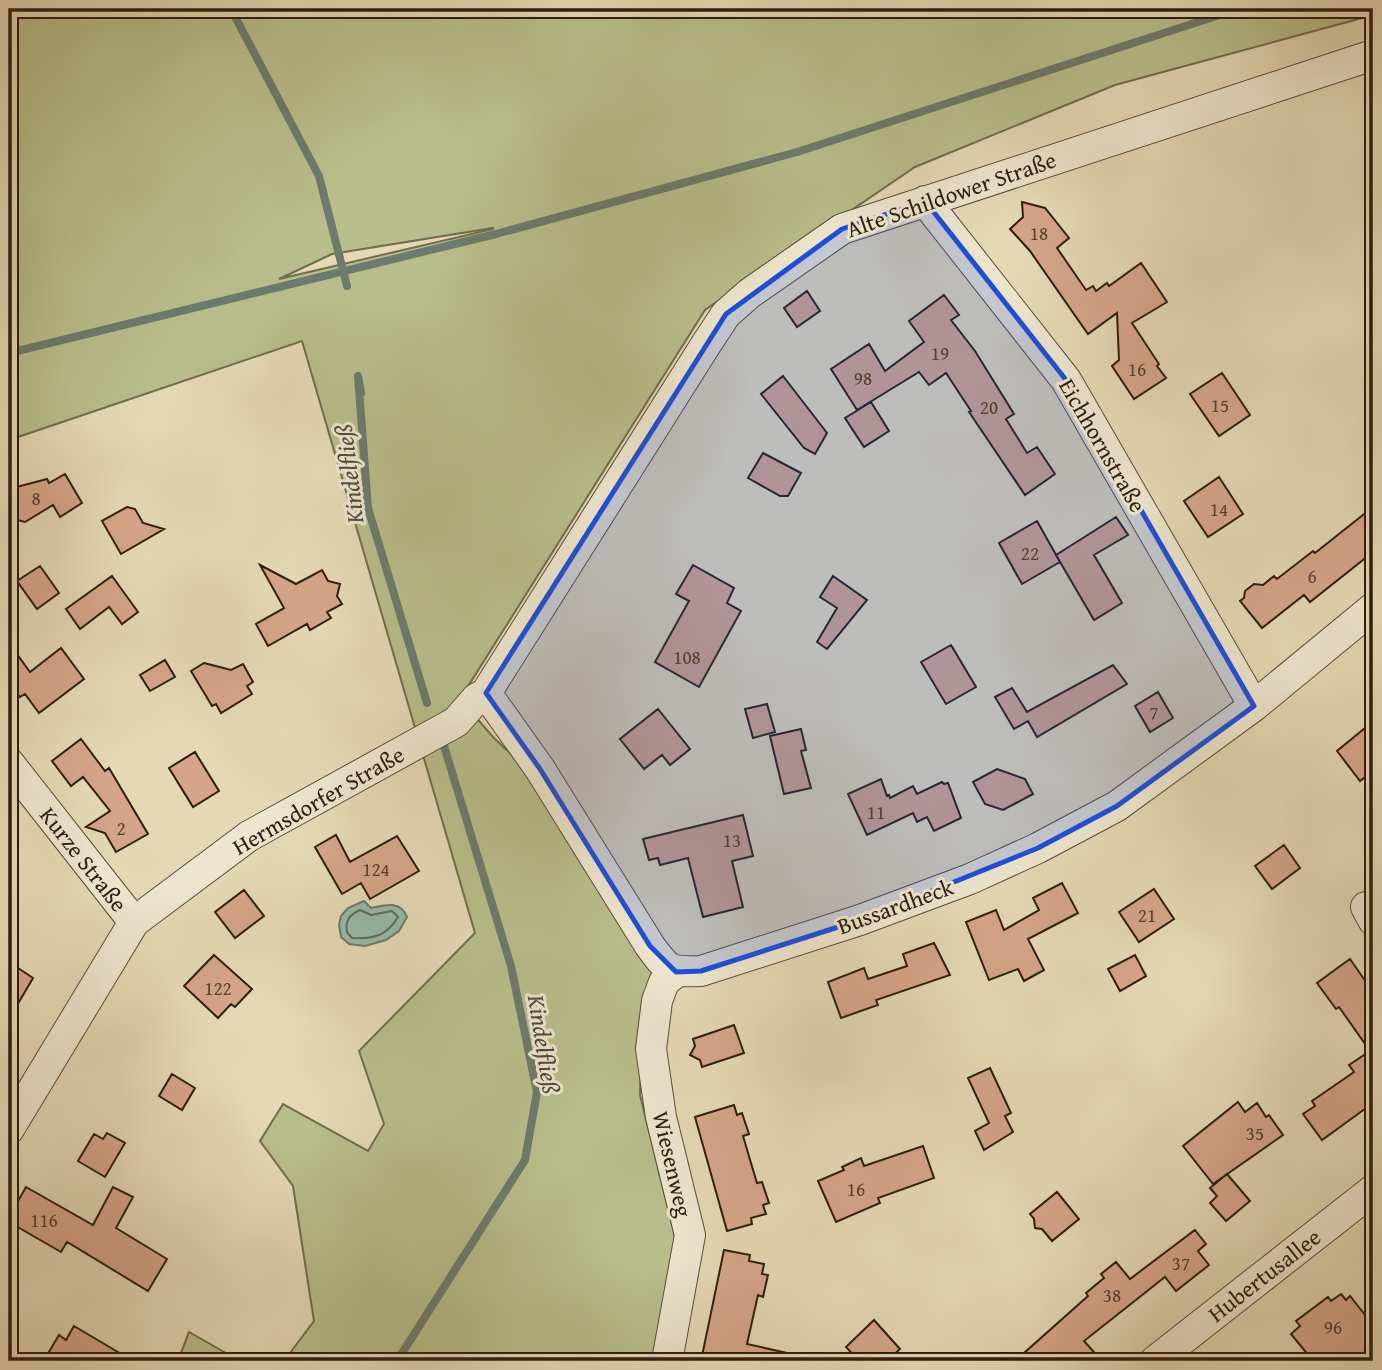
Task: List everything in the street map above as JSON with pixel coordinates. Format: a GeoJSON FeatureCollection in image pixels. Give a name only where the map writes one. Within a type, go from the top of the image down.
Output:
{"type":"FeatureCollection","features":[{"type":"Feature","properties":{"kind":"street","name":"Alte Schildower Straße"},"geometry":{"type":"LineString","coordinates":[[422,741],[456,722],[477,698],[486,693],[726,314],[750,293],[842,229],[1373,55]]}},
{"type":"Feature","properties":{"kind":"street","name":"Eichhornstraße"},"geometry":{"type":"LineString","coordinates":[[925,201],[1066,380],[1254,706]]}},
{"type":"Feature","properties":{"kind":"street","name":"Bussardheck"},"geometry":{"type":"LineString","coordinates":[[676,972],[701,971],[860,920],[970,879],[1117,806],[1254,706],[1373,608]]}},
{"type":"Feature","properties":{"kind":"street"},"geometry":{"type":"LineString","coordinates":[[486,693],[540,769],[650,946],[662,962],[676,972]]}},
{"type":"Feature","properties":{"kind":"street","name":"Hermsdorfer Straße"},"geometry":{"type":"LineString","coordinates":[[9,1129],[134,922],[249,836],[422,741]]}},
{"type":"Feature","properties":{"kind":"street","name":"Kurze Straße"},"geometry":{"type":"LineString","coordinates":[[9,763],[134,922]]}},
{"type":"Feature","properties":{"kind":"street","name":"Wiesenweg"},"geometry":{"type":"LineString","coordinates":[[667,1361],[690,1235],[661,1117],[652,1049],[657,1000],[664,982],[676,972]]}},
{"type":"Feature","properties":{"kind":"street","name":"Hubertusallee"},"geometry":{"type":"LineString","coordinates":[[1155,1361],[1373,1190]]}},
{"type":"Feature","properties":{"kind":"highlighted area"},"geometry":{"type":"Polygon","coordinates":[[[925,201],[1066,380],[1254,706],[1117,806],[1038,848],[860,920],[701,971],[676,972],[650,946],[540,769],[486,693],[726,314],[842,229],[925,201]]]}},
{"type":"Feature","properties":{"kind":"green space"},"geometry":{"type":"Polygon","coordinates":[[[9,9],[1373,9],[1362,18],[1115,85],[915,167],[705,310],[460,699],[493,737],[529,771],[655,973],[641,1040],[640,1095],[678,1249],[657,1361],[284,1361],[314,1321],[293,1186],[260,1141],[283,1104],[368,1151],[384,1124],[359,1051],[475,933],[302,341],[9,440],[9,9]],[[493,229],[332,254],[279,279],[493,229]]]}},
{"type":"Feature","properties":{"kind":"green space"},"geometry":{"type":"Polygon","coordinates":[[[189,1332],[240,1361],[178,1361],[189,1332]]]}},
{"type":"Feature","properties":{"kind":"water"},"geometry":{"type":"Polygon","coordinates":[[[364,901],[371,908],[392,905],[401,908],[407,917],[399,931],[386,940],[365,946],[349,944],[341,937],[341,916],[348,908],[364,901]]]}},
{"type":"Feature","properties":{"kind":"building"},"geometry":{"type":"Polygon","coordinates":[[[1022,202],[1045,208],[1069,238],[1057,248],[1086,290],[1093,286],[1096,291],[1107,283],[1109,286],[1141,263],[1167,302],[1132,323],[1166,378],[1134,399],[1112,366],[1119,360],[1117,313],[1088,334],[1030,251],[1010,229],[1023,217],[1022,202]]]}},
{"type":"Feature","properties":{"kind":"building"},"geometry":{"type":"Polygon","coordinates":[[[807,291],[820,311],[797,327],[784,308],[807,291]]]}},
{"type":"Feature","properties":{"kind":"building"},"geometry":{"type":"Polygon","coordinates":[[[944,295],[959,315],[951,320],[975,351],[1014,414],[1006,419],[1027,453],[1037,447],[1055,474],[1025,495],[946,373],[929,385],[919,372],[857,410],[831,369],[869,344],[885,371],[924,342],[909,321],[944,295]]]}},
{"type":"Feature","properties":{"kind":"building"},"geometry":{"type":"Polygon","coordinates":[[[1222,373],[1250,415],[1219,436],[1190,394],[1222,373]]]}},
{"type":"Feature","properties":{"kind":"building"},"geometry":{"type":"Polygon","coordinates":[[[783,376],[827,433],[815,454],[804,448],[761,394],[783,376]]]}},
{"type":"Feature","properties":{"kind":"building"},"geometry":{"type":"Polygon","coordinates":[[[871,402],[889,431],[864,447],[845,418],[871,402]]]}},
{"type":"Feature","properties":{"kind":"building"},"geometry":{"type":"Polygon","coordinates":[[[763,453],[801,473],[788,496],[780,496],[748,478],[763,453]]]}},
{"type":"Feature","properties":{"kind":"building"},"geometry":{"type":"Polygon","coordinates":[[[65,474],[82,503],[60,517],[53,505],[25,522],[13,519],[9,511],[9,489],[47,479],[49,483],[65,474]]]}},
{"type":"Feature","properties":{"kind":"building"},"geometry":{"type":"Polygon","coordinates":[[[1219,477],[1243,514],[1208,537],[1184,501],[1219,477]]]}},
{"type":"Feature","properties":{"kind":"building"},"geometry":{"type":"Polygon","coordinates":[[[127,507],[135,509],[143,523],[164,529],[121,554],[102,521],[127,507]]]}},
{"type":"Feature","properties":{"kind":"building"},"geometry":{"type":"Polygon","coordinates":[[[1373,507],[1373,552],[1310,602],[1304,595],[1262,628],[1240,601],[1244,598],[1245,591],[1254,584],[1263,585],[1274,576],[1277,579],[1373,507]]]}},
{"type":"Feature","properties":{"kind":"building"},"geometry":{"type":"Polygon","coordinates":[[[1116,517],[1128,535],[1094,555],[1122,603],[1094,620],[1056,555],[1116,517]]]}},
{"type":"Feature","properties":{"kind":"building"},"geometry":{"type":"Polygon","coordinates":[[[1037,521],[1060,562],[1022,584],[999,543],[1037,521]]]}},
{"type":"Feature","properties":{"kind":"building"},"geometry":{"type":"Polygon","coordinates":[[[260,565],[296,584],[322,570],[328,581],[340,584],[337,596],[342,604],[327,612],[331,618],[310,630],[307,624],[268,646],[256,624],[284,608],[260,565]]]}},
{"type":"Feature","properties":{"kind":"building"},"geometry":{"type":"Polygon","coordinates":[[[693,565],[734,588],[727,603],[741,611],[699,687],[655,662],[689,601],[676,594],[693,565]]]}},
{"type":"Feature","properties":{"kind":"building"},"geometry":{"type":"Polygon","coordinates":[[[40,566],[59,593],[37,609],[17,581],[40,566]]]}},
{"type":"Feature","properties":{"kind":"building"},"geometry":{"type":"Polygon","coordinates":[[[112,576],[138,612],[122,624],[109,607],[80,629],[66,609],[112,576]]]}},
{"type":"Feature","properties":{"kind":"building"},"geometry":{"type":"Polygon","coordinates":[[[833,576],[867,600],[827,649],[817,642],[837,608],[820,597],[833,576]]]}},
{"type":"Feature","properties":{"kind":"building"},"geometry":{"type":"Polygon","coordinates":[[[9,643],[30,672],[61,648],[84,679],[39,713],[25,694],[20,697],[9,682],[9,643]]]}},
{"type":"Feature","properties":{"kind":"building"},"geometry":{"type":"Polygon","coordinates":[[[951,645],[976,687],[946,704],[921,662],[951,645]]]}},
{"type":"Feature","properties":{"kind":"building"},"geometry":{"type":"Polygon","coordinates":[[[165,660],[175,677],[150,691],[140,675],[165,660]]]}},
{"type":"Feature","properties":{"kind":"building"},"geometry":{"type":"Polygon","coordinates":[[[204,663],[231,670],[243,664],[253,682],[247,686],[252,694],[221,713],[216,704],[212,706],[191,671],[204,663]]]}},
{"type":"Feature","properties":{"kind":"building"},"geometry":{"type":"Polygon","coordinates":[[[1113,665],[1127,684],[1037,737],[1028,721],[1014,729],[995,697],[1012,688],[1027,712],[1113,665]]]}},
{"type":"Feature","properties":{"kind":"building"},"geometry":{"type":"Polygon","coordinates":[[[1158,692],[1173,718],[1150,732],[1135,706],[1158,692]]]}},
{"type":"Feature","properties":{"kind":"building"},"geometry":{"type":"Polygon","coordinates":[[[767,704],[775,732],[753,738],[745,709],[767,704]]]}},
{"type":"Feature","properties":{"kind":"building"},"geometry":{"type":"Polygon","coordinates":[[[658,709],[690,749],[670,765],[662,755],[644,769],[620,739],[658,709]]]}},
{"type":"Feature","properties":{"kind":"building"},"geometry":{"type":"Polygon","coordinates":[[[1365,728],[1373,739],[1373,771],[1360,781],[1337,751],[1365,728]]]}},
{"type":"Feature","properties":{"kind":"building"},"geometry":{"type":"Polygon","coordinates":[[[801,729],[806,750],[801,751],[811,788],[784,794],[770,736],[801,729]]]}},
{"type":"Feature","properties":{"kind":"building"},"geometry":{"type":"Polygon","coordinates":[[[81,739],[105,771],[109,768],[148,834],[116,852],[105,833],[86,827],[110,811],[83,777],[71,786],[52,761],[81,739]]]}},
{"type":"Feature","properties":{"kind":"building"},"geometry":{"type":"Polygon","coordinates":[[[195,752],[219,791],[193,807],[169,768],[195,752]]]}},
{"type":"Feature","properties":{"kind":"building"},"geometry":{"type":"Polygon","coordinates":[[[997,769],[1025,779],[1033,794],[1003,810],[985,804],[973,782],[997,769]]]}},
{"type":"Feature","properties":{"kind":"building"},"geometry":{"type":"Polygon","coordinates":[[[881,779],[890,798],[913,786],[917,794],[942,782],[948,783],[961,818],[934,831],[927,817],[917,822],[913,813],[867,835],[848,794],[881,779]]]}},
{"type":"Feature","properties":{"kind":"building"},"geometry":{"type":"Polygon","coordinates":[[[743,815],[753,856],[732,861],[743,907],[703,917],[688,858],[660,865],[658,858],[649,860],[643,839],[743,815]]]}},
{"type":"Feature","properties":{"kind":"building"},"geometry":{"type":"Polygon","coordinates":[[[336,835],[350,862],[397,836],[419,871],[370,899],[361,883],[342,894],[315,847],[336,835]]]}},
{"type":"Feature","properties":{"kind":"building"},"geometry":{"type":"Polygon","coordinates":[[[1284,845],[1300,868],[1272,889],[1255,866],[1284,845]]]}},
{"type":"Feature","properties":{"kind":"building"},"geometry":{"type":"Polygon","coordinates":[[[1062,883],[1078,913],[1028,939],[1044,970],[1024,981],[1018,969],[989,980],[966,922],[996,910],[1004,930],[1039,910],[1033,898],[1062,883]]]}},
{"type":"Feature","properties":{"kind":"building"},"geometry":{"type":"Polygon","coordinates":[[[1154,889],[1174,919],[1139,942],[1119,912],[1154,889]]]}},
{"type":"Feature","properties":{"kind":"building"},"geometry":{"type":"Polygon","coordinates":[[[244,890],[264,916],[235,938],[215,912],[244,890]]]}},
{"type":"Feature","properties":{"kind":"building"},"geometry":{"type":"Polygon","coordinates":[[[934,943],[950,975],[876,1000],[878,1005],[841,1018],[828,982],[864,968],[868,979],[907,966],[903,954],[934,943]]]}},
{"type":"Feature","properties":{"kind":"building"},"geometry":{"type":"Polygon","coordinates":[[[214,955],[252,989],[235,1007],[231,1004],[218,1018],[184,986],[214,955]]]}},
{"type":"Feature","properties":{"kind":"building"},"geometry":{"type":"Polygon","coordinates":[[[1135,955],[1146,976],[1120,991],[1108,969],[1135,955]]]}},
{"type":"Feature","properties":{"kind":"building"},"geometry":{"type":"Polygon","coordinates":[[[1350,959],[1373,992],[1373,1103],[1322,1140],[1303,1114],[1315,1106],[1312,1101],[1354,1072],[1349,1065],[1370,1051],[1339,1007],[1336,1009],[1317,983],[1350,959]]]}},
{"type":"Feature","properties":{"kind":"building"},"geometry":{"type":"Polygon","coordinates":[[[9,962],[33,978],[9,1019],[9,962]]]}},
{"type":"Feature","properties":{"kind":"building"},"geometry":{"type":"Polygon","coordinates":[[[734,1025],[744,1053],[702,1067],[700,1060],[690,1055],[695,1046],[693,1039],[734,1025]]]}},
{"type":"Feature","properties":{"kind":"building"},"geometry":{"type":"Polygon","coordinates":[[[990,1068],[1011,1113],[1005,1116],[1013,1132],[984,1150],[975,1131],[989,1123],[968,1078],[990,1068]]]}},
{"type":"Feature","properties":{"kind":"building"},"geometry":{"type":"Polygon","coordinates":[[[172,1074],[195,1088],[182,1110],[159,1096],[172,1074]]]}},
{"type":"Feature","properties":{"kind":"building"},"geometry":{"type":"Polygon","coordinates":[[[1238,1102],[1245,1112],[1257,1103],[1283,1135],[1213,1184],[1183,1146],[1238,1102]]]}},
{"type":"Feature","properties":{"kind":"building"},"geometry":{"type":"Polygon","coordinates":[[[734,1105],[737,1115],[742,1113],[749,1134],[743,1136],[757,1183],[762,1182],[769,1203],[763,1205],[766,1214],[751,1218],[752,1224],[727,1231],[695,1117],[734,1105]]]}},
{"type":"Feature","properties":{"kind":"building"},"geometry":{"type":"Polygon","coordinates":[[[107,1133],[125,1143],[105,1177],[78,1161],[94,1134],[103,1139],[107,1133]]]}},
{"type":"Feature","properties":{"kind":"building"},"geometry":{"type":"Polygon","coordinates":[[[923,1146],[934,1178],[878,1198],[880,1203],[836,1222],[818,1181],[844,1170],[842,1167],[861,1158],[864,1166],[923,1146]]]}},
{"type":"Feature","properties":{"kind":"building"},"geometry":{"type":"Polygon","coordinates":[[[1227,1174],[1250,1201],[1226,1221],[1210,1203],[1217,1196],[1210,1188],[1227,1174]]]}},
{"type":"Feature","properties":{"kind":"building"},"geometry":{"type":"Polygon","coordinates":[[[26,1187],[93,1225],[113,1187],[133,1197],[116,1228],[167,1259],[148,1291],[67,1242],[61,1252],[9,1222],[9,1217],[26,1187]]]}},
{"type":"Feature","properties":{"kind":"building"},"geometry":{"type":"Polygon","coordinates":[[[1057,1192],[1079,1219],[1052,1241],[1042,1229],[1035,1228],[1030,1214],[1057,1192]]]}},
{"type":"Feature","properties":{"kind":"building"},"geometry":{"type":"Polygon","coordinates":[[[1195,1230],[1206,1244],[1198,1251],[1209,1265],[1176,1291],[1165,1277],[1084,1341],[1102,1361],[1015,1361],[1088,1296],[1086,1293],[1104,1278],[1101,1274],[1116,1262],[1130,1279],[1195,1230]]]}},
{"type":"Feature","properties":{"kind":"building"},"geometry":{"type":"Polygon","coordinates":[[[724,1250],[750,1255],[749,1261],[764,1264],[762,1274],[768,1275],[763,1297],[758,1295],[747,1344],[787,1353],[786,1361],[701,1361],[724,1250]]]}},
{"type":"Feature","properties":{"kind":"building"},"geometry":{"type":"Polygon","coordinates":[[[1341,1294],[1346,1300],[1350,1296],[1373,1325],[1373,1345],[1354,1361],[1313,1361],[1291,1334],[1300,1326],[1296,1321],[1328,1297],[1331,1301],[1341,1294]]]}},
{"type":"Feature","properties":{"kind":"building"},"geometry":{"type":"Polygon","coordinates":[[[874,1320],[900,1349],[887,1361],[859,1361],[846,1347],[874,1320]]]}},
{"type":"Feature","properties":{"kind":"building"},"geometry":{"type":"Polygon","coordinates":[[[74,1326],[133,1361],[53,1361],[56,1356],[49,1352],[59,1335],[66,1340],[74,1326]]]}},
{"type":"Feature","properties":{"kind":"waterway","name":"Kindelfließ"},"geometry":{"type":"LineString","coordinates":[[231,9],[319,176],[347,286]]}},
{"type":"Feature","properties":{"kind":"waterway"},"geometry":{"type":"LineString","coordinates":[[9,353],[496,234],[797,152],[1238,9]]}},
{"type":"Feature","properties":{"kind":"waterway","name":"Kindelfließ"},"geometry":{"type":"LineString","coordinates":[[361,393],[358,376],[368,508],[427,703]]}},
{"type":"Feature","properties":{"kind":"waterway","name":"Kindelfließ"},"geometry":{"type":"LineString","coordinates":[[397,1361],[525,1160],[537,1092],[511,966],[444,746]]}}]}
